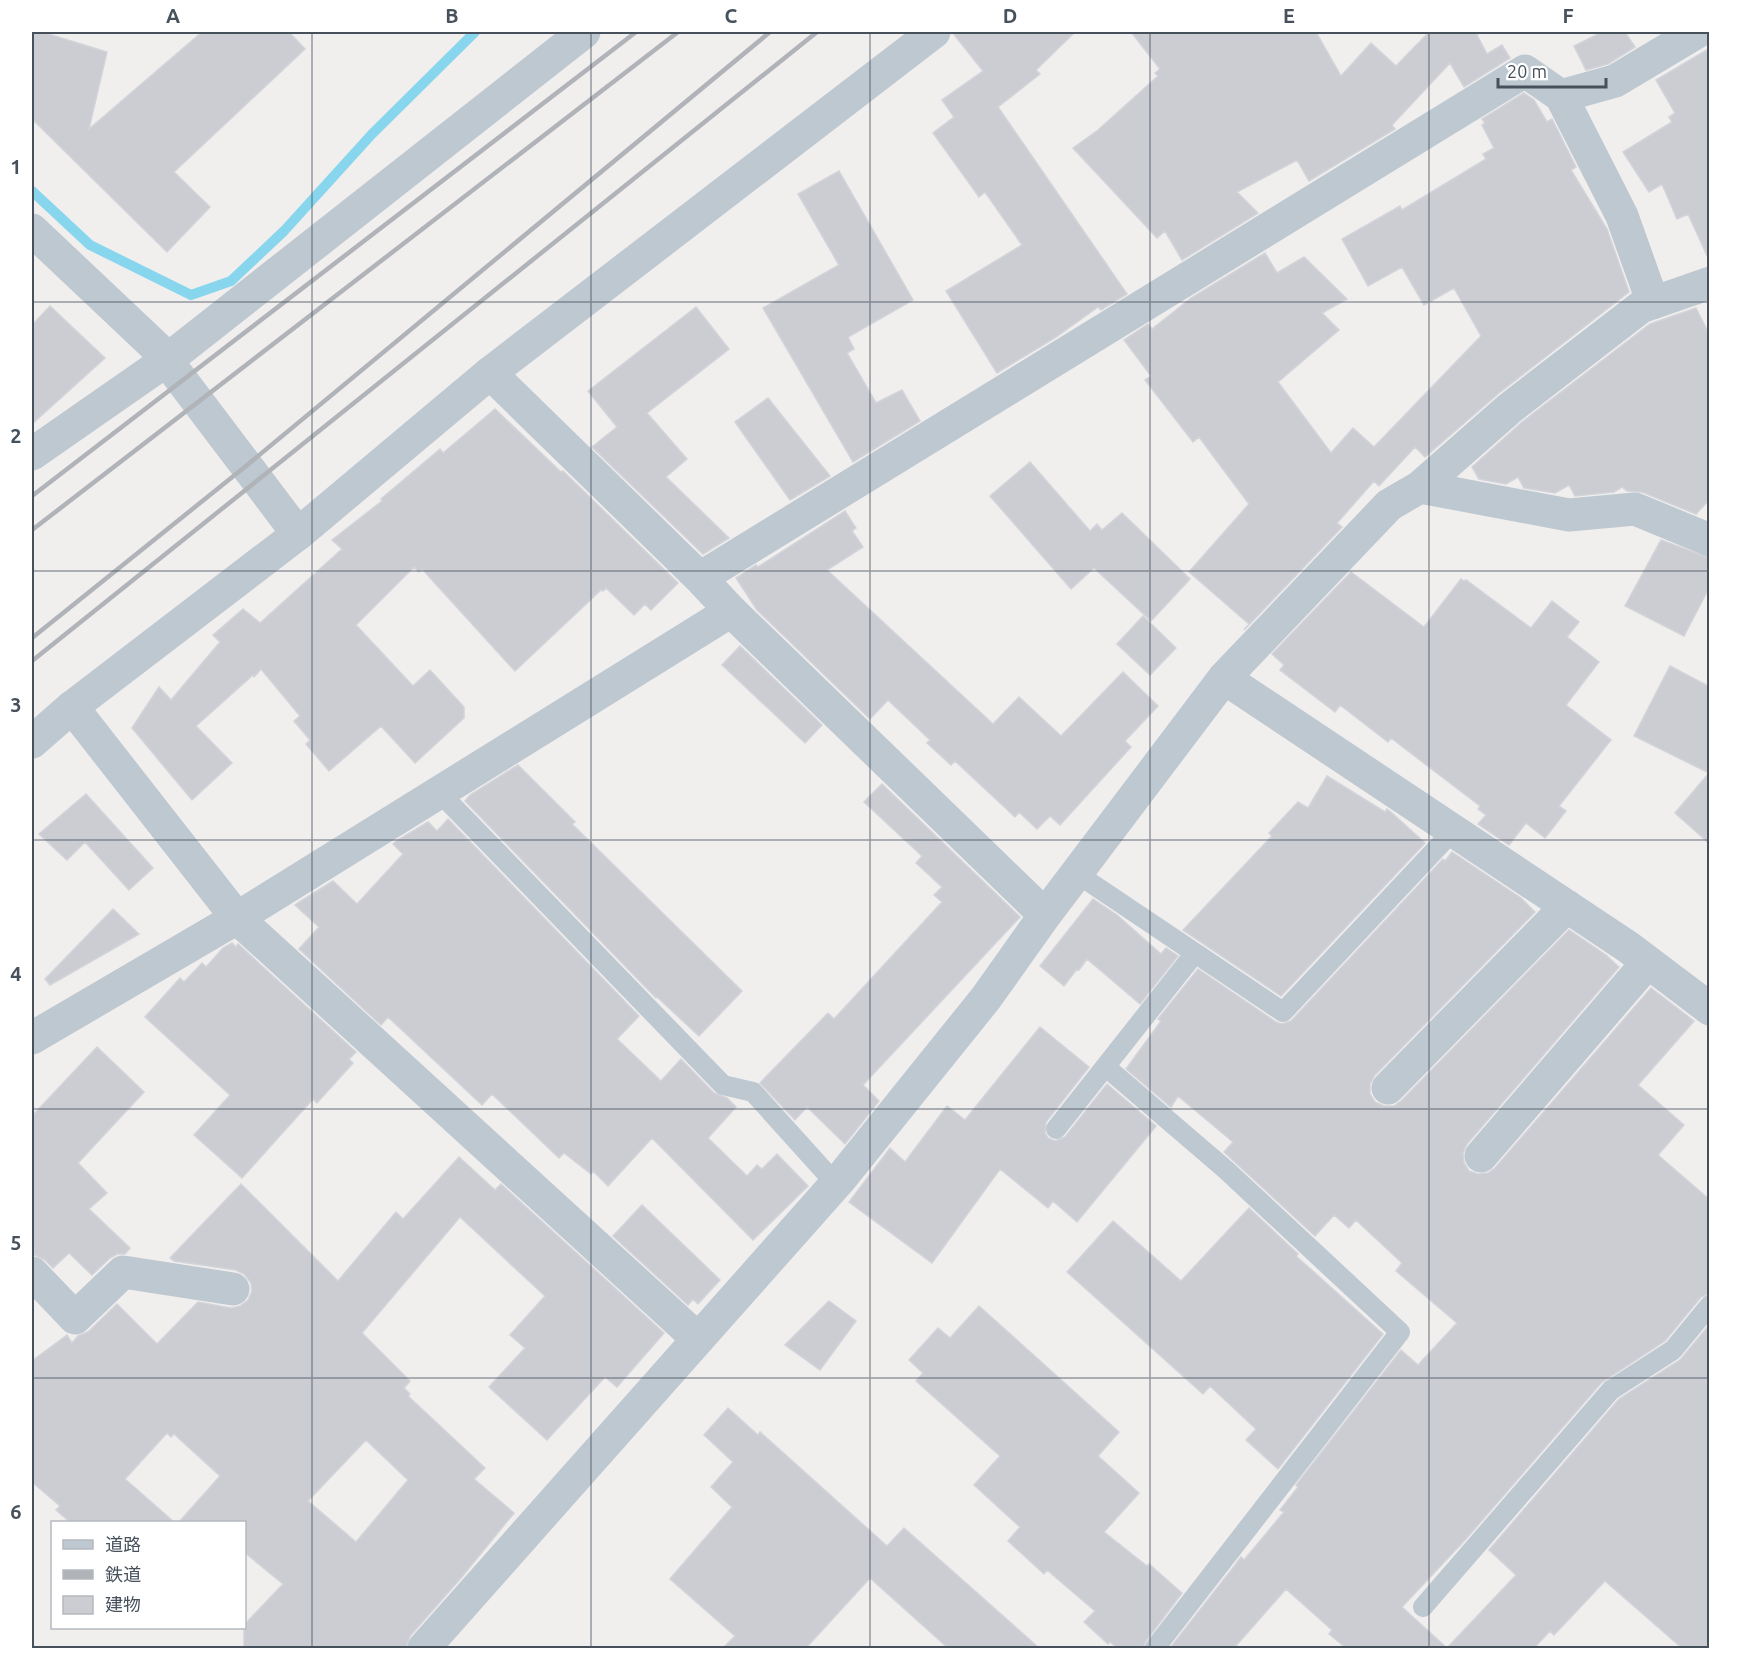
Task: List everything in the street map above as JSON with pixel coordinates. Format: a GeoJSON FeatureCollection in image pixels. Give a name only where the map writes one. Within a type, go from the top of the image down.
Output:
{"type":"FeatureCollection","features":[{"type":"Feature","properties":{"kind":"street"},"geometry":{"type":"LineString","coordinates":[[32,454],[167,360],[584,32]]}},
{"type":"Feature","properties":{"kind":"street"},"geometry":{"type":"LineString","coordinates":[[32,742],[72,707],[298,534],[490,373],[934,32]]}},
{"type":"Feature","properties":{"kind":"street"},"geometry":{"type":"LineString","coordinates":[[1561,96],[1615,81],[1696,32]]}},
{"type":"Feature","properties":{"kind":"street"},"geometry":{"type":"LineString","coordinates":[[700,578],[1525,71],[1561,96],[1622,216],[1653,303]]}},
{"type":"Feature","properties":{"kind":"street"},"geometry":{"type":"LineString","coordinates":[[32,230],[158,349],[298,534]]}},
{"type":"Feature","properties":{"kind":"street"},"geometry":{"type":"LineString","coordinates":[[424,1648],[836,1184],[986,998],[1076,873],[1224,678],[1389,505],[1420,488],[1510,408],[1641,307],[1710,283]]}},
{"type":"Feature","properties":{"kind":"street"},"geometry":{"type":"LineString","coordinates":[[490,373],[731,611],[1045,915]]}},
{"type":"Feature","properties":{"kind":"street"},"geometry":{"type":"LineString","coordinates":[[1420,488],[1569,515],[1635,509],[1710,540]]}},
{"type":"Feature","properties":{"kind":"street"},"geometry":{"type":"LineString","coordinates":[[32,1038],[237,918],[731,611]]}},
{"type":"Feature","properties":{"kind":"street"},"geometry":{"type":"LineString","coordinates":[[1224,678],[1566,906],[1648,962],[1710,1009]]}},
{"type":"Feature","properties":{"kind":"street"},"geometry":{"type":"LineString","coordinates":[[72,707],[237,918],[698,1339]]}},
{"type":"Feature","properties":{"kind":"street"},"geometry":{"type":"LineString","coordinates":[[1388,1088],[1566,906]]}},
{"type":"Feature","properties":{"kind":"street"},"geometry":{"type":"LineString","coordinates":[[1481,1156],[1648,962]]}},
{"type":"Feature","properties":{"kind":"street"},"geometry":{"type":"LineString","coordinates":[[32,1273],[75,1318],[123,1272],[233,1289]]}},
{"type":"Feature","properties":{"kind":"lane"},"geometry":{"type":"LineString","coordinates":[[440,793],[723,1085],[753,1092],[836,1184]]}},
{"type":"Feature","properties":{"kind":"lane"},"geometry":{"type":"LineString","coordinates":[[1076,873],[1283,1012],[1453,831]]}},
{"type":"Feature","properties":{"kind":"lane"},"geometry":{"type":"LineString","coordinates":[[1056,1129],[1195,953]]}},
{"type":"Feature","properties":{"kind":"lane"},"geometry":{"type":"LineString","coordinates":[[1106,1067],[1226,1169],[1400,1332],[1155,1648]]}},
{"type":"Feature","properties":{"kind":"lane"},"geometry":{"type":"LineString","coordinates":[[1423,1607],[1611,1390],[1673,1350],[1710,1305]]}},
{"type":"Feature","properties":{"kind":"building"},"geometry":{"type":"Polygon","coordinates":[[[32,32],[42,32],[107,52],[89,129],[202,32],[289,32],[305,49],[174,172],[210,207],[167,252],[32,119],[32,32]]]}},
{"type":"Feature","properties":{"kind":"building"},"geometry":{"type":"Polygon","coordinates":[[[952,32],[1075,32],[1036,70],[1040,74],[998,107],[1127,294],[1101,310],[1098,307],[1056,337],[997,373],[946,291],[1022,245],[985,192],[979,197],[933,133],[954,117],[942,100],[983,71],[952,32]]]}},
{"type":"Feature","properties":{"kind":"building"},"geometry":{"type":"Polygon","coordinates":[[[1131,32],[1316,32],[1341,76],[1371,43],[1396,66],[1429,32],[1480,32],[1477,35],[1487,54],[1502,45],[1510,58],[1464,87],[1450,63],[1392,125],[1395,129],[1309,181],[1297,160],[1237,192],[1258,213],[1182,260],[1165,231],[1157,238],[1073,148],[1098,130],[1158,76],[1155,73],[1160,69],[1131,32]]]}},
{"type":"Feature","properties":{"kind":"building"},"geometry":{"type":"Polygon","coordinates":[[[1602,32],[1625,32],[1635,47],[1608,64],[1586,70],[1574,46],[1602,32]]]}},
{"type":"Feature","properties":{"kind":"building"},"geometry":{"type":"Polygon","coordinates":[[[1710,48],[1710,262],[1688,214],[1677,219],[1662,184],[1649,192],[1623,152],[1672,122],[1669,117],[1675,113],[1656,80],[1710,48]]]}},
{"type":"Feature","properties":{"kind":"building"},"geometry":{"type":"Polygon","coordinates":[[[1524,93],[1534,100],[1547,122],[1552,119],[1576,167],[1571,170],[1607,229],[1629,292],[1499,393],[1425,457],[1415,447],[1379,486],[1374,481],[1337,523],[1342,527],[1244,630],[1249,624],[1189,572],[1249,504],[1199,437],[1193,442],[1145,380],[1151,376],[1124,340],[1148,324],[1152,329],[1191,298],[1265,253],[1277,273],[1304,257],[1347,299],[1322,313],[1339,330],[1278,382],[1331,453],[1353,428],[1374,447],[1481,336],[1454,288],[1424,305],[1402,267],[1368,286],[1342,239],[1400,206],[1402,210],[1486,159],[1483,154],[1494,148],[1482,125],[1485,123],[1482,119],[1524,93]]]}},
{"type":"Feature","properties":{"kind":"building"},"geometry":{"type":"Polygon","coordinates":[[[839,171],[913,300],[848,337],[854,349],[847,353],[876,403],[902,390],[920,421],[853,462],[763,308],[839,265],[798,194],[839,171]]]}},
{"type":"Feature","properties":{"kind":"building"},"geometry":{"type":"Polygon","coordinates":[[[50,306],[105,358],[32,424],[32,325],[50,306]]]}},
{"type":"Feature","properties":{"kind":"building"},"geometry":{"type":"Polygon","coordinates":[[[696,307],[729,349],[647,413],[687,459],[666,477],[729,538],[703,554],[592,447],[617,427],[588,391],[696,307]]]}},
{"type":"Feature","properties":{"kind":"building"},"geometry":{"type":"Polygon","coordinates":[[[1696,308],[1710,336],[1710,499],[1696,514],[1642,492],[1627,491],[1622,487],[1614,492],[1575,496],[1569,485],[1555,493],[1524,488],[1518,477],[1506,484],[1479,479],[1472,467],[1522,422],[1650,324],[1696,308]]]}},
{"type":"Feature","properties":{"kind":"building"},"geometry":{"type":"Polygon","coordinates":[[[768,398],[830,476],[790,500],[735,422],[768,398]]]}},
{"type":"Feature","properties":{"kind":"building"},"geometry":{"type":"Polygon","coordinates":[[[495,409],[561,472],[563,471],[678,583],[651,610],[645,604],[634,615],[606,588],[601,590],[515,671],[422,569],[419,572],[414,567],[356,625],[413,686],[430,670],[464,707],[464,718],[415,763],[381,726],[329,771],[306,744],[310,740],[294,721],[300,716],[261,669],[196,726],[232,763],[192,800],[132,728],[159,687],[171,700],[220,642],[213,635],[243,609],[260,623],[342,549],[332,540],[382,501],[381,499],[440,449],[443,453],[495,409]]]}},
{"type":"Feature","properties":{"kind":"building"},"geometry":{"type":"Polygon","coordinates":[[[1030,462],[1090,531],[1097,524],[1102,530],[1122,513],[1190,579],[1151,621],[1094,568],[1071,589],[990,496],[1030,462]]]}},
{"type":"Feature","properties":{"kind":"building"},"geometry":{"type":"Polygon","coordinates":[[[845,511],[856,528],[852,531],[863,547],[827,570],[993,724],[1019,697],[1061,736],[1123,672],[1158,706],[1125,741],[1131,747],[1060,825],[1050,816],[1037,829],[1019,812],[1015,817],[955,761],[951,765],[927,743],[930,740],[888,700],[870,719],[757,610],[736,578],[756,565],[758,567],[845,511]]]}},
{"type":"Feature","properties":{"kind":"building"},"geometry":{"type":"Polygon","coordinates":[[[1661,540],[1710,558],[1710,586],[1684,636],[1625,606],[1661,540]]]}},
{"type":"Feature","properties":{"kind":"building"},"geometry":{"type":"Polygon","coordinates":[[[1351,572],[1424,627],[1461,579],[1466,580],[1531,628],[1552,601],[1579,622],[1567,637],[1599,662],[1566,705],[1611,740],[1559,806],[1566,811],[1545,838],[1526,823],[1509,845],[1478,824],[1486,815],[1478,809],[1480,806],[1391,738],[1388,742],[1340,705],[1335,712],[1280,670],[1284,665],[1272,654],[1351,572]]]}},
{"type":"Feature","properties":{"kind":"building"},"geometry":{"type":"Polygon","coordinates":[[[1143,616],[1176,648],[1150,675],[1117,644],[1143,616]]]}},
{"type":"Feature","properties":{"kind":"building"},"geometry":{"type":"Polygon","coordinates":[[[740,646],[822,725],[805,743],[722,665],[740,646]]]}},
{"type":"Feature","properties":{"kind":"building"},"geometry":{"type":"Polygon","coordinates":[[[1670,666],[1710,687],[1710,844],[1675,813],[1709,773],[1634,736],[1670,666]]]}},
{"type":"Feature","properties":{"kind":"building"},"geometry":{"type":"Polygon","coordinates":[[[518,765],[575,822],[572,824],[742,991],[699,1036],[656,998],[465,801],[470,795],[518,765]]]}},
{"type":"Feature","properties":{"kind":"building"},"geometry":{"type":"Polygon","coordinates":[[[1327,776],[1385,812],[1387,809],[1425,843],[1281,996],[1183,930],[1272,836],[1269,833],[1298,802],[1308,808],[1327,776]]]}},
{"type":"Feature","properties":{"kind":"building"},"geometry":{"type":"Polygon","coordinates":[[[882,784],[1020,917],[863,1085],[879,1101],[845,1144],[807,1107],[795,1120],[760,1083],[828,1013],[834,1019],[942,902],[934,895],[942,887],[916,863],[922,856],[864,802],[882,784]]]}},
{"type":"Feature","properties":{"kind":"building"},"geometry":{"type":"Polygon","coordinates":[[[86,794],[153,868],[129,890],[85,842],[67,860],[39,834],[86,794]]]}},
{"type":"Feature","properties":{"kind":"building"},"geometry":{"type":"Polygon","coordinates":[[[448,819],[639,1016],[617,1039],[661,1081],[681,1059],[714,1093],[727,1098],[736,1107],[708,1138],[747,1176],[757,1165],[762,1169],[777,1154],[808,1186],[753,1240],[652,1138],[608,1186],[593,1171],[591,1174],[564,1153],[559,1158],[492,1094],[482,1105],[388,1017],[381,1025],[299,949],[319,927],[295,905],[333,881],[357,904],[403,854],[393,844],[396,841],[428,822],[437,831],[448,819]]]}},
{"type":"Feature","properties":{"kind":"building"},"geometry":{"type":"Polygon","coordinates":[[[1452,852],[1521,898],[1535,912],[1375,1075],[1370,1084],[1370,1094],[1375,1102],[1384,1106],[1394,1106],[1401,1101],[1569,930],[1606,955],[1619,967],[1467,1144],[1463,1153],[1464,1163],[1469,1171],[1478,1174],[1488,1173],[1495,1168],[1651,988],[1694,1021],[1638,1085],[1684,1125],[1658,1155],[1710,1200],[1710,1293],[1701,1297],[1665,1341],[1602,1382],[1465,1540],[1402,1607],[1447,1648],[1346,1648],[1329,1634],[1332,1630],[1286,1589],[1234,1648],[1170,1648],[1241,1557],[1244,1560],[1284,1512],[1280,1510],[1298,1487],[1296,1485],[1401,1350],[1418,1365],[1457,1323],[1396,1271],[1402,1263],[1356,1220],[1349,1228],[1334,1215],[1315,1236],[1224,1152],[1233,1142],[1178,1096],[1171,1107],[1126,1069],[1161,1021],[1158,1019],[1198,969],[1276,1022],[1282,1024],[1291,1021],[1452,852]]]}},
{"type":"Feature","properties":{"kind":"building"},"geometry":{"type":"Polygon","coordinates":[[[1093,899],[1117,915],[1161,954],[1166,948],[1178,956],[1140,1004],[1087,959],[1064,986],[1040,966],[1093,899]]]}},
{"type":"Feature","properties":{"kind":"building"},"geometry":{"type":"Polygon","coordinates":[[[113,909],[139,934],[50,985],[45,979],[113,909]]]}},
{"type":"Feature","properties":{"kind":"building"},"geometry":{"type":"Polygon","coordinates":[[[232,943],[236,947],[238,944],[356,1052],[349,1059],[353,1063],[317,1103],[313,1099],[242,1178],[194,1135],[230,1095],[145,1017],[180,978],[184,982],[202,963],[206,967],[223,948],[232,943]]]}},
{"type":"Feature","properties":{"kind":"building"},"geometry":{"type":"Polygon","coordinates":[[[1040,1027],[1089,1067],[1046,1122],[1045,1133],[1048,1138],[1055,1141],[1065,1137],[1107,1084],[1156,1126],[1077,1222],[1053,1201],[1048,1208],[1000,1169],[932,1263],[849,1202],[890,1148],[905,1162],[947,1106],[965,1120],[1040,1027]]]}},
{"type":"Feature","properties":{"kind":"building"},"geometry":{"type":"Polygon","coordinates":[[[97,1047],[144,1092],[78,1163],[107,1193],[89,1209],[130,1248],[125,1254],[117,1254],[110,1258],[92,1275],[69,1253],[53,1268],[45,1260],[32,1254],[32,1116],[97,1047]]]}},
{"type":"Feature","properties":{"kind":"building"},"geometry":{"type":"Polygon","coordinates":[[[459,1157],[495,1190],[501,1184],[664,1333],[617,1387],[605,1377],[547,1440],[489,1387],[525,1348],[510,1335],[545,1296],[460,1217],[362,1333],[410,1381],[404,1388],[410,1394],[408,1396],[485,1468],[474,1479],[514,1513],[410,1636],[406,1648],[244,1648],[246,1623],[283,1584],[246,1554],[246,1521],[180,1521],[220,1476],[174,1434],[171,1437],[167,1433],[125,1479],[173,1521],[69,1521],[56,1510],[60,1506],[32,1482],[32,1361],[67,1335],[72,1343],[78,1336],[88,1332],[117,1304],[157,1344],[198,1302],[231,1308],[240,1306],[248,1300],[252,1291],[251,1283],[244,1274],[236,1270],[174,1261],[170,1258],[241,1184],[338,1281],[396,1212],[403,1219],[459,1157]],[[366,1440],[308,1501],[356,1542],[408,1480],[366,1440]]]}},
{"type":"Feature","properties":{"kind":"building"},"geometry":{"type":"Polygon","coordinates":[[[642,1205],[720,1280],[698,1304],[693,1299],[688,1305],[613,1236],[642,1205]]]}},
{"type":"Feature","properties":{"kind":"building"},"geometry":{"type":"Polygon","coordinates":[[[1249,1208],[1298,1254],[1296,1256],[1383,1334],[1278,1469],[1246,1440],[1256,1429],[1210,1386],[1203,1394],[1067,1272],[1113,1221],[1181,1281],[1249,1208]]]}},
{"type":"Feature","properties":{"kind":"building"},"geometry":{"type":"Polygon","coordinates":[[[829,1301],[856,1321],[820,1370],[785,1345],[829,1301]]]}},
{"type":"Feature","properties":{"kind":"building"},"geometry":{"type":"Polygon","coordinates":[[[979,1306],[1119,1432],[1098,1456],[1139,1493],[1104,1532],[1147,1566],[1149,1564],[1182,1593],[1143,1648],[1118,1648],[1110,1642],[1108,1644],[1084,1622],[1095,1611],[1047,1570],[1044,1574],[1008,1541],[1020,1527],[974,1485],[1000,1456],[916,1381],[923,1373],[909,1360],[938,1328],[950,1338],[979,1306]]]}},
{"type":"Feature","properties":{"kind":"building"},"geometry":{"type":"Polygon","coordinates":[[[1710,1324],[1710,1648],[1682,1648],[1605,1581],[1554,1635],[1550,1631],[1534,1648],[1447,1648],[1516,1575],[1489,1550],[1619,1399],[1680,1360],[1710,1324]]]}},
{"type":"Feature","properties":{"kind":"building"},"geometry":{"type":"Polygon","coordinates":[[[728,1408],[758,1435],[760,1432],[887,1546],[904,1528],[1039,1648],[948,1648],[870,1578],[806,1648],[723,1648],[735,1636],[670,1579],[732,1507],[711,1487],[733,1462],[704,1435],[728,1408]]]}},
{"type":"Feature","properties":{"kind":"waterway"},"geometry":{"type":"LineString","coordinates":[[32,191],[90,245],[191,295],[231,281],[284,231],[372,134],[475,32]]}},
{"type":"Feature","properties":{"kind":"railway"},"geometry":{"type":"LineString","coordinates":[[32,496],[636,32]]}},
{"type":"Feature","properties":{"kind":"railway"},"geometry":{"type":"LineString","coordinates":[[32,530],[678,32]]}},
{"type":"Feature","properties":{"kind":"railway"},"geometry":{"type":"LineString","coordinates":[[32,638],[246,466],[770,32]]}},
{"type":"Feature","properties":{"kind":"railway"},"geometry":{"type":"LineString","coordinates":[[32,661],[817,32]]}}]}
